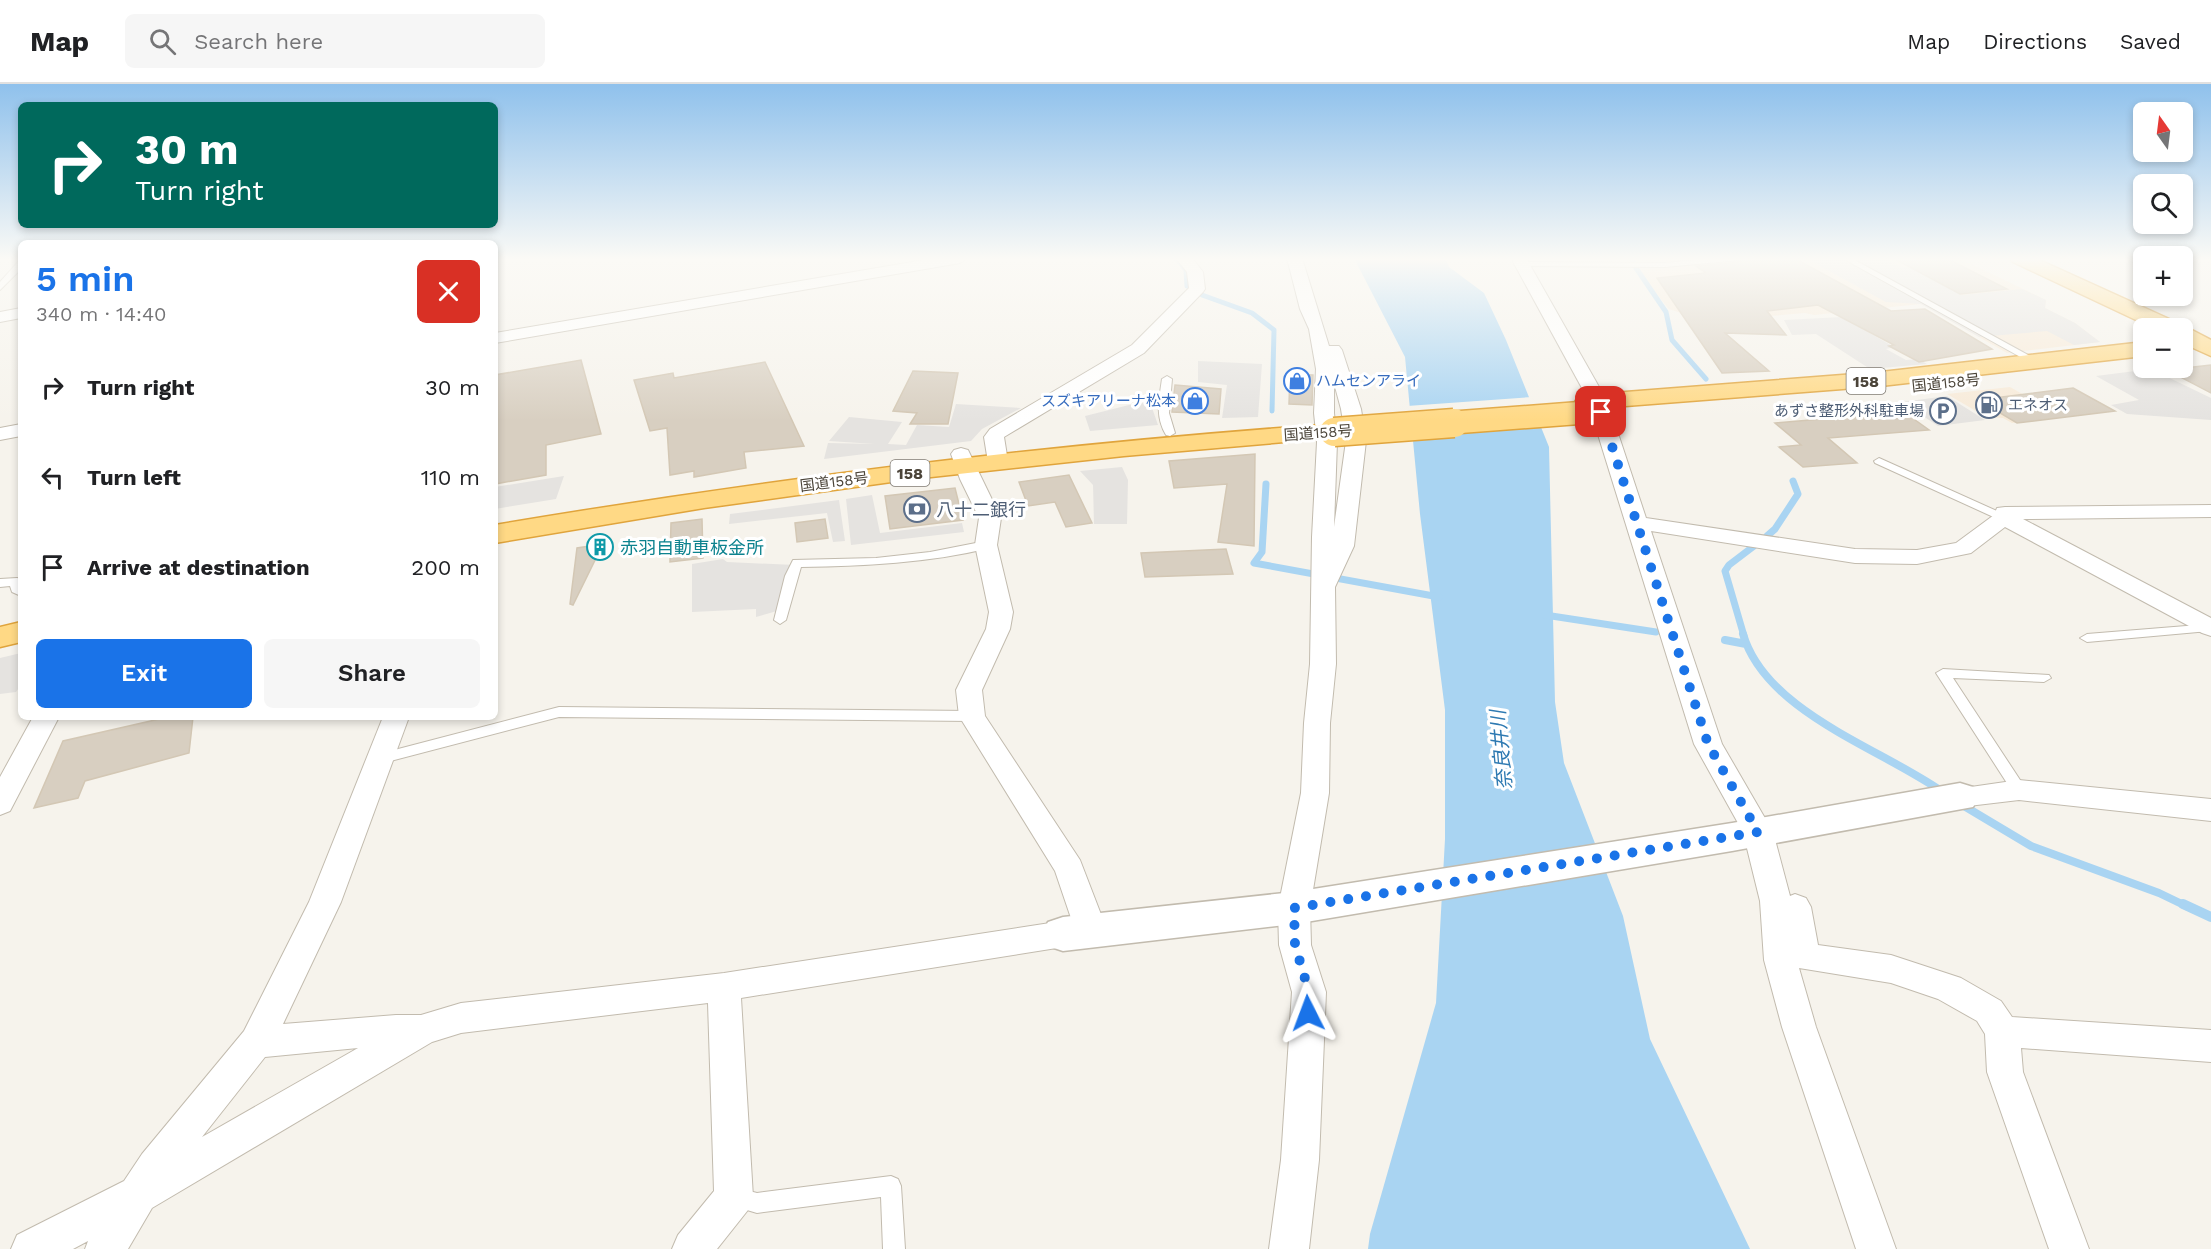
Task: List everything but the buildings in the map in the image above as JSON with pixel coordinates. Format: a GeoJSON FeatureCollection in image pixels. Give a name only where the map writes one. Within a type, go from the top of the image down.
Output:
{"type":"FeatureCollection","features":[{"type":"Feature","properties":{"kind":"highway","name":"国道158号"},"geometry":{"type":"LineString","coordinates":[[1595,407],[1870,380],[2133,350]]}},
{"type":"Feature","properties":{"kind":"highway","name":"国道158号"},"geometry":{"type":"LineString","coordinates":[[498,522],[724,485],[963,460],[1170,434],[1330,426],[1878,390],[2133,361]]}},
{"type":"Feature","properties":{"kind":"highway","name":"国道158号"},"geometry":{"type":"LineString","coordinates":[[996,456],[1160,446],[1330,426]]}},
{"type":"Feature","properties":{"kind":"highway","name":"国道158号"},"geometry":{"type":"LineString","coordinates":[[498,533],[603,515],[963,460]]}},
{"type":"Feature","properties":{"kind":"highway"},"geometry":{"type":"LineString","coordinates":[[0,622],[18,618]]}},
{"type":"Feature","properties":{"kind":"highway"},"geometry":{"type":"LineString","coordinates":[[0,637],[18,633]]}},
{"type":"Feature","properties":{"kind":"street"},"geometry":{"type":"LineString","coordinates":[[498,337],[644,312]]}},
{"type":"Feature","properties":{"kind":"street"},"geometry":{"type":"LineString","coordinates":[[996,456],[994,437],[1001,430],[1138,349],[1174,312]]}},
{"type":"Feature","properties":{"kind":"street"},"geometry":{"type":"LineString","coordinates":[[1289,1249],[1300,1160],[1309,992],[1295,945],[1310,906],[1317,723],[1323,664],[1323,590],[1330,426],[1325,369],[1317,330],[1309,312]]}},
{"type":"Feature","properties":{"kind":"street"},"geometry":{"type":"LineString","coordinates":[[1311,312],[1327,330],[1351,409],[1356,441],[1343,546],[1323,590]]}},
{"type":"Feature","properties":{"kind":"street"},"geometry":{"type":"LineString","coordinates":[[1547,312],[1595,407],[1638,523],[1708,744],[1745,834],[1786,904],[1804,956],[1890,969],[1949,988],[1989,1011],[2002,1031],[2005,1072],[2069,1249]]}},
{"type":"Feature","properties":{"kind":"street"},"geometry":{"type":"LineString","coordinates":[[0,317],[18,314]]}},
{"type":"Feature","properties":{"kind":"street"},"geometry":{"type":"LineString","coordinates":[[0,434],[18,431]]}},
{"type":"Feature","properties":{"kind":"street"},"geometry":{"type":"LineString","coordinates":[[963,460],[990,518],[986,545],[1001,612],[998,629],[969,690],[972,716],[1069,868],[1077,932]]}},
{"type":"Feature","properties":{"kind":"street"},"geometry":{"type":"LineString","coordinates":[[1638,523],[1855,556],[1917,557],[1963,548],[2004,518],[2006,513],[2211,511]]}},
{"type":"Feature","properties":{"kind":"street"},"geometry":{"type":"LineString","coordinates":[[2004,518],[2210,628]]}},
{"type":"Feature","properties":{"kind":"street"},"geometry":{"type":"LineString","coordinates":[[0,804],[44,720]]}},
{"type":"Feature","properties":{"kind":"street"},"geometry":{"type":"LineString","coordinates":[[105,1249],[155,1167],[256,1042],[325,902],[395,720]]}},
{"type":"Feature","properties":{"kind":"street"},"geometry":{"type":"LineString","coordinates":[[31,1249],[136,1196],[422,1030],[461,1018],[724,987],[1077,932],[1310,906],[1960,797],[2019,790],[2211,810]]}},
{"type":"Feature","properties":{"kind":"street"},"geometry":{"type":"LineString","coordinates":[[1786,904],[1780,960],[1799,1027],[1876,1249]]}},
{"type":"Feature","properties":{"kind":"street"},"geometry":{"type":"LineString","coordinates":[[692,1249],[734,1197],[724,987]]}},
{"type":"Feature","properties":{"kind":"street"},"geometry":{"type":"LineString","coordinates":[[256,1042],[396,1030],[422,1030]]}},
{"type":"Feature","properties":{"kind":"street"},"geometry":{"type":"LineString","coordinates":[[2002,1031],[2211,1046]]}},
{"type":"Feature","properties":{"kind":"lane"},"geometry":{"type":"LineString","coordinates":[[1945,312],[2036,362]]}},
{"type":"Feature","properties":{"kind":"lane"},"geometry":{"type":"LineString","coordinates":[[1167,379],[1162,413],[1165,426],[1170,434]]}},
{"type":"Feature","properties":{"kind":"lane"},"geometry":{"type":"LineString","coordinates":[[1878,461],[2004,518]]}},
{"type":"Feature","properties":{"kind":"lane"},"geometry":{"type":"LineString","coordinates":[[780,620],[791,576],[798,563],[876,562],[930,556],[986,545]]}},
{"type":"Feature","properties":{"kind":"lane"},"geometry":{"type":"LineString","coordinates":[[0,583],[17,582],[16,589],[18,590]]}},
{"type":"Feature","properties":{"kind":"lane"},"geometry":{"type":"LineString","coordinates":[[2087,638],[2210,628]]}},
{"type":"Feature","properties":{"kind":"lane"},"geometry":{"type":"LineString","coordinates":[[2019,790],[1943,673],[2044,678]]}},
{"type":"Feature","properties":{"kind":"lane"},"geometry":{"type":"LineString","coordinates":[[379,759],[559,712],[972,716]]}},
{"type":"Feature","properties":{"kind":"lane"},"geometry":{"type":"LineString","coordinates":[[734,1197],[757,1203],[891,1186],[894,1249]]}},
{"type":"Feature","properties":{"kind":"shaded area"},"geometry":{"type":"Polygon","coordinates":[[[1686,312],[1840,312],[1770,316],[1686,312]]]}},
{"type":"Feature","properties":{"kind":"shaded area"},"geometry":{"type":"Polygon","coordinates":[[[1936,312],[2054,312],[2075,323],[2100,342],[2007,353],[1936,312]]]}},
{"type":"Feature","properties":{"kind":"shaded area"},"geometry":{"type":"Polygon","coordinates":[[[1936,312],[2054,312],[2075,323],[2100,342],[2074,345],[2047,331],[1979,337],[1936,312]]]}},
{"type":"Feature","properties":{"kind":"shaded area"},"geometry":{"type":"Polygon","coordinates":[[[1842,317],[1894,347],[1886,349],[1906,360],[1918,359],[1927,364],[1870,369],[1816,334],[1792,335],[1784,320],[1842,317]]]}},
{"type":"Feature","properties":{"kind":"shaded area"},"geometry":{"type":"Polygon","coordinates":[[[1198,361],[1262,364],[1258,417],[1222,418],[1227,385],[1198,382],[1198,361]]]}},
{"type":"Feature","properties":{"kind":"shaded area"},"geometry":{"type":"Polygon","coordinates":[[[2133,371],[2133,378],[2170,378],[2211,398],[2211,420],[2127,414],[2111,405],[2139,400],[2096,376],[2133,371]]]}},
{"type":"Feature","properties":{"kind":"shaded area","name":"エネオス"},"geometry":{"type":"Polygon","coordinates":[[[2010,387],[2033,400],[2037,420],[2012,423],[2003,418],[1986,417],[1947,394],[2010,387]]]}},
{"type":"Feature","properties":{"kind":"shaded area","name":"あずさ整形外科駐車場"},"geometry":{"type":"Polygon","coordinates":[[[1947,396],[1985,420],[1938,426],[1902,402],[1947,396]]]}},
{"type":"Feature","properties":{"kind":"shaded area"},"geometry":{"type":"Polygon","coordinates":[[[1150,402],[1158,425],[1090,431],[1085,416],[1150,402]]]}},
{"type":"Feature","properties":{"kind":"shaded area"},"geometry":{"type":"Polygon","coordinates":[[[956,404],[1021,408],[982,429],[971,441],[824,459],[828,443],[875,444],[829,441],[849,417],[902,422],[888,444],[906,445],[917,425],[949,427],[956,404]]]}},
{"type":"Feature","properties":{"kind":"shaded area"},"geometry":{"type":"Polygon","coordinates":[[[1122,467],[1128,480],[1127,524],[1094,524],[1093,485],[1080,471],[1122,467]]]}},
{"type":"Feature","properties":{"kind":"shaded area"},"geometry":{"type":"Polygon","coordinates":[[[564,476],[556,499],[498,509],[498,487],[564,476]]]}},
{"type":"Feature","properties":{"kind":"shaded area"},"geometry":{"type":"Polygon","coordinates":[[[872,495],[880,533],[962,523],[964,532],[851,545],[846,499],[872,495]]]}},
{"type":"Feature","properties":{"kind":"shaded area"},"geometry":{"type":"Polygon","coordinates":[[[839,500],[845,541],[833,542],[827,513],[729,524],[730,514],[839,500]]]}},
{"type":"Feature","properties":{"kind":"shaded area"},"geometry":{"type":"Polygon","coordinates":[[[723,559],[727,562],[795,565],[777,611],[756,617],[756,609],[692,612],[692,564],[723,559]]]}},
{"type":"Feature","properties":{"kind":"shaded area"},"geometry":{"type":"Polygon","coordinates":[[[18,654],[18,689],[16,692],[0,694],[0,658],[18,654]]]}},
{"type":"Feature","properties":{"kind":"water","name":"奈良井川"},"geometry":{"type":"Polygon","coordinates":[[[1382,312],[1493,312],[1549,447],[1555,702],[1564,763],[1623,916],[1650,1039],[1750,1249],[1368,1249],[1370,1234],[1436,1003],[1445,839],[1445,710],[1420,514],[1405,357],[1382,312]]]}},
{"type":"Feature","properties":{"kind":"pier"},"geometry":{"type":"Polygon","coordinates":[[[1532,397],[1544,426],[1410,437],[1407,406],[1532,397]]]}},
{"type":"Feature","properties":{"kind":"waterway"},"geometry":{"type":"LineString","coordinates":[[1250,312],[1274,330],[1272,411]]}},
{"type":"Feature","properties":{"kind":"waterway"},"geometry":{"type":"LineString","coordinates":[[1666,312],[1672,340],[1706,379]]}},
{"type":"Feature","properties":{"kind":"waterway"},"geometry":{"type":"LineString","coordinates":[[1767,536],[1775,529],[1798,494],[1793,481]]}},
{"type":"Feature","properties":{"kind":"waterway"},"geometry":{"type":"LineString","coordinates":[[1266,484],[1262,552],[1254,563],[1439,597]]}},
{"type":"Feature","properties":{"kind":"waterway"},"geometry":{"type":"LineString","coordinates":[[1744,636],[1725,571],[1729,565],[1754,546]]}},
{"type":"Feature","properties":{"kind":"waterway"},"geometry":{"type":"LineString","coordinates":[[1545,615],[1656,632]]}},
{"type":"Feature","properties":{"kind":"waterway"},"geometry":{"type":"LineString","coordinates":[[1743,634],[1756,662],[1776,686],[1801,707],[1829,727],[1944,793]]}},
{"type":"Feature","properties":{"kind":"waterway"},"geometry":{"type":"LineString","coordinates":[[1725,640],[1746,644]]}},
{"type":"Feature","properties":{"kind":"waterway"},"geometry":{"type":"LineString","coordinates":[[1959,803],[2031,846],[2159,893],[2186,906]]}},
{"type":"Feature","properties":{"kind":"waterway"},"geometry":{"type":"LineString","coordinates":[[2183,904],[2211,917]]}},
{"type":"Feature","properties":{"kind":"place","name":"ハムセンアライ"},"geometry":{"type":"Point","coordinates":[1297,381]}},
{"type":"Feature","properties":{"kind":"place","name":"スズキアリーナ松本"},"geometry":{"type":"Point","coordinates":[1195,401]}},
{"type":"Feature","properties":{"kind":"place","name":"エネオス"},"geometry":{"type":"Point","coordinates":[1989,405]}},
{"type":"Feature","properties":{"kind":"place","name":"あずさ整形外科駐車場"},"geometry":{"type":"Point","coordinates":[1943,411]}},
{"type":"Feature","properties":{"kind":"place","name":"八十二銀行"},"geometry":{"type":"Point","coordinates":[917,509]}},
{"type":"Feature","properties":{"kind":"place","name":"赤羽自動車板金所"},"geometry":{"type":"Point","coordinates":[600,547]}},
{"type":"Feature","properties":{"kind":"route"},"geometry":{"type":"LineString","coordinates":[[1308,1013],[1309,992],[1295,945],[1294,908],[1758,832],[1708,744],[1601,412]]}}]}
